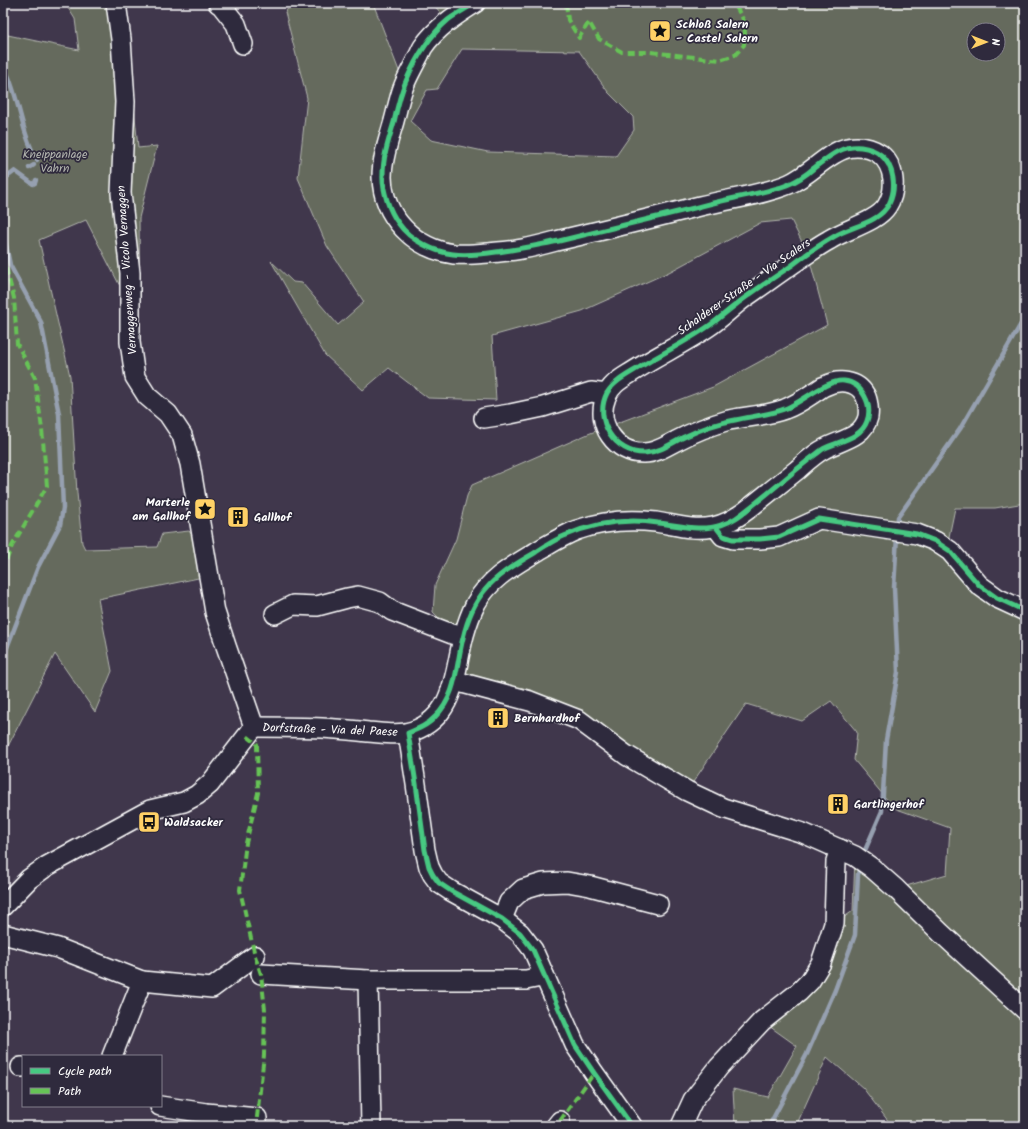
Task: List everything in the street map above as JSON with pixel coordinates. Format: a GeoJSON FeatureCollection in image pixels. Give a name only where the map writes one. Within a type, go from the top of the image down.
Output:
{"type":"FeatureCollection","features":[{"type":"Feature","properties":{"kind":"street","name":"Vernaggenweg - Vicolo Vernaggen"},"geometry":{"type":"LineString","coordinates":[[116,3],[121,39],[126,102],[121,193],[130,273],[130,342],[135,377],[147,396],[168,414],[182,435],[190,464],[215,612],[254,727]]}},
{"type":"Feature","properties":{"kind":"street"},"geometry":{"type":"LineString","coordinates":[[218,3],[236,24],[243,44]]}},
{"type":"Feature","properties":{"kind":"street","name":"Schalderer Straße - Via Scalers"},"geometry":{"type":"LineString","coordinates":[[475,3],[448,20],[424,45],[404,84],[385,153],[382,178],[386,201],[399,226],[420,243],[436,250],[454,254],[475,254],[522,249],[590,234],[724,200],[760,193],[785,186],[802,178],[830,156],[842,149],[860,147],[875,151],[885,158],[892,172],[894,189],[889,203],[881,214],[867,222],[841,232],[821,244],[741,300],[710,325],[621,379],[612,386],[607,394]]}},
{"type":"Feature","properties":{"kind":"street"},"geometry":{"type":"LineString","coordinates":[[484,418],[543,407],[591,392],[607,394],[603,407],[603,419],[611,437],[625,449],[645,453],[660,449],[705,427],[786,408],[808,397],[828,384],[844,381],[858,386],[866,396],[869,409],[867,421],[861,431],[848,440],[824,449],[808,460],[736,519],[716,527],[695,528],[656,522],[638,521],[599,524],[556,539],[515,563],[485,589],[476,604],[468,620],[463,637],[455,682],[530,701],[579,720],[626,755],[687,791],[723,808],[803,833],[855,857],[896,889],[941,933],[1025,1010]]}},
{"type":"Feature","properties":{"kind":"street"},"geometry":{"type":"LineString","coordinates":[[716,527],[723,536],[733,540],[760,539],[779,537],[819,518],[917,534],[935,540],[950,551],[979,585],[997,598],[1025,611]]}},
{"type":"Feature","properties":{"kind":"street"},"geometry":{"type":"LineString","coordinates":[[275,614],[293,605],[317,606],[358,596],[380,602],[392,611],[463,637]]}},
{"type":"Feature","properties":{"kind":"street","name":"Dorfstraße - Via del Paese"},"geometry":{"type":"LineString","coordinates":[[3,906],[29,879],[47,866],[150,810],[184,802],[197,795],[210,784],[254,727],[323,728],[390,734],[408,733],[419,729],[436,717],[445,705],[455,682]]}},
{"type":"Feature","properties":{"kind":"street"},"geometry":{"type":"LineString","coordinates":[[408,733],[425,850],[433,876],[439,883],[451,891],[502,919],[520,933],[533,950],[575,1045],[632,1126]]}},
{"type":"Feature","properties":{"kind":"street"},"geometry":{"type":"LineString","coordinates":[[681,1126],[693,1100],[719,1067],[762,1021],[799,992],[810,981],[821,963],[834,924],[836,861],[855,857]]}},
{"type":"Feature","properties":{"kind":"street"},"geometry":{"type":"LineString","coordinates":[[502,919],[508,902],[524,889],[543,884],[567,882],[590,886],[658,904]]}},
{"type":"Feature","properties":{"kind":"street"},"geometry":{"type":"LineString","coordinates":[[3,934],[58,948],[142,981],[212,988],[258,965],[368,980],[526,980],[544,975]]}},
{"type":"Feature","properties":{"kind":"street"},"geometry":{"type":"LineString","coordinates":[[368,980],[372,1126]]}},
{"type":"Feature","properties":{"kind":"street"},"geometry":{"type":"LineString","coordinates":[[112,1055],[142,981]]}},
{"type":"Feature","properties":{"kind":"street"},"geometry":{"type":"LineString","coordinates":[[162,1106],[206,1113],[257,1118]]}},
{"type":"Feature","properties":{"kind":"green space","name":"Kneippanlage Vahrn"},"geometry":{"type":"Polygon","coordinates":[[[65,3],[117,3],[127,33],[138,148],[157,146],[139,218],[140,325],[86,220],[39,240],[70,376],[77,493],[82,543],[85,549],[157,547],[162,534],[189,531],[195,539],[203,577],[98,599],[112,671],[95,712],[55,654],[3,756],[3,34],[79,50],[75,19],[65,3]]]}},
{"type":"Feature","properties":{"kind":"green space"},"geometry":{"type":"Polygon","coordinates":[[[293,3],[373,3],[404,84],[448,21],[432,3],[1025,3],[1025,503],[995,508],[955,508],[946,551],[1025,617],[1025,1126],[892,1126],[863,1088],[827,1057],[796,1126],[735,1126],[733,1089],[768,1097],[797,1046],[762,1021],[799,992],[834,924],[853,911],[855,856],[896,889],[947,874],[950,828],[894,808],[854,760],[857,732],[831,701],[802,721],[746,704],[687,791],[579,720],[455,681],[463,637],[443,622],[433,612],[435,585],[456,539],[467,496],[472,485],[588,434],[713,387],[827,325],[808,254],[791,220],[760,223],[669,272],[582,311],[492,336],[496,400],[428,398],[389,368],[363,390],[325,355],[271,261],[293,282],[302,283],[338,325],[364,302],[327,246],[298,178],[307,98],[285,12],[293,3]],[[462,49],[437,89],[427,90],[410,121],[431,140],[488,152],[616,156],[634,130],[633,117],[608,92],[579,51],[462,49]]]}},
{"type":"Feature","properties":{"kind":"waterway"},"geometry":{"type":"LineString","coordinates":[[3,64],[13,87],[27,137],[37,160]]}},
{"type":"Feature","properties":{"kind":"waterway"},"geometry":{"type":"LineString","coordinates":[[29,168],[34,165]]}},
{"type":"Feature","properties":{"kind":"waterway"},"geometry":{"type":"LineString","coordinates":[[3,180],[15,171],[33,184],[36,180]]}},
{"type":"Feature","properties":{"kind":"waterway"},"geometry":{"type":"LineString","coordinates":[[3,230],[10,265],[41,322],[59,414],[63,508],[60,525],[38,567],[3,658]]}},
{"type":"Feature","properties":{"kind":"waterway"},"geometry":{"type":"LineString","coordinates":[[897,526],[898,517],[960,429],[1025,317]]}},
{"type":"Feature","properties":{"kind":"waterway"},"geometry":{"type":"LineString","coordinates":[[863,855],[882,811],[886,740],[898,672],[894,588],[897,536]]}},
{"type":"Feature","properties":{"kind":"waterway"},"geometry":{"type":"LineString","coordinates":[[769,1126],[807,1054],[835,990],[855,935],[858,874],[861,864]]}},
{"type":"Feature","properties":{"kind":"marked path"},"geometry":{"type":"LineString","coordinates":[[566,3],[568,20],[579,38],[589,22],[599,39],[622,52],[650,52],[720,60],[735,55],[744,45],[744,21],[734,3]]}},
{"type":"Feature","properties":{"kind":"marked path"},"geometry":{"type":"LineString","coordinates":[[3,257],[14,298],[17,344],[35,378],[42,429],[47,486],[12,546],[3,569]]}},
{"type":"Feature","properties":{"kind":"marked path"},"geometry":{"type":"LineString","coordinates":[[247,736],[257,744],[258,793],[246,843],[240,890],[255,956],[261,974],[265,1010],[264,1055],[256,1126]]}},
{"type":"Feature","properties":{"kind":"marked path"},"geometry":{"type":"LineString","coordinates":[[560,1121],[594,1073]]}},
{"type":"Feature","properties":{"kind":"cycle path"},"geometry":{"type":"LineString","coordinates":[[475,3],[441,26],[429,40],[419,56],[402,91],[385,154],[383,180],[387,200],[392,213],[395,219],[409,235],[430,248],[446,253],[464,255],[512,250],[559,241],[781,187],[801,178],[825,160],[847,148],[861,147],[877,152],[889,165],[893,178],[893,191],[889,204],[879,216],[823,243],[751,293],[713,323],[622,378],[610,389],[603,403],[605,424],[616,442],[624,448],[634,452],[645,453],[661,449],[690,434],[715,425],[728,421],[768,414],[787,408],[831,383],[844,381],[861,390],[867,402],[867,421],[860,432],[822,450],[744,512],[726,523],[705,528],[634,521],[622,521],[598,525],[557,539],[509,569],[490,584],[474,606],[465,632],[455,680],[448,700],[442,709],[429,722],[408,733],[425,850],[429,867],[433,875],[439,883],[502,919],[520,933],[533,950],[575,1045],[632,1126]]}},
{"type":"Feature","properties":{"kind":"cycle path"},"geometry":{"type":"LineString","coordinates":[[716,527],[723,536],[733,539],[760,539],[779,537],[819,519],[917,534],[935,541],[950,551],[979,585],[997,598],[1025,611]]}},
{"type":"Feature","properties":{"kind":"place","name":"Schloß Salern - Castel Salern"},"geometry":{"type":"Point","coordinates":[660,31]}},
{"type":"Feature","properties":{"kind":"place","name":"Marterle am Gallhof"},"geometry":{"type":"Point","coordinates":[205,509]}},
{"type":"Feature","properties":{"kind":"place","name":"Gallhof"},"geometry":{"type":"Point","coordinates":[238,517]}},
{"type":"Feature","properties":{"kind":"place","name":"Bernhardhof"},"geometry":{"type":"Point","coordinates":[498,718]}},
{"type":"Feature","properties":{"kind":"place","name":"Gartlingerhof"},"geometry":{"type":"Point","coordinates":[838,804]}},
{"type":"Feature","properties":{"kind":"place","name":"Waldsacker"},"geometry":{"type":"Point","coordinates":[149,822]}}]}
